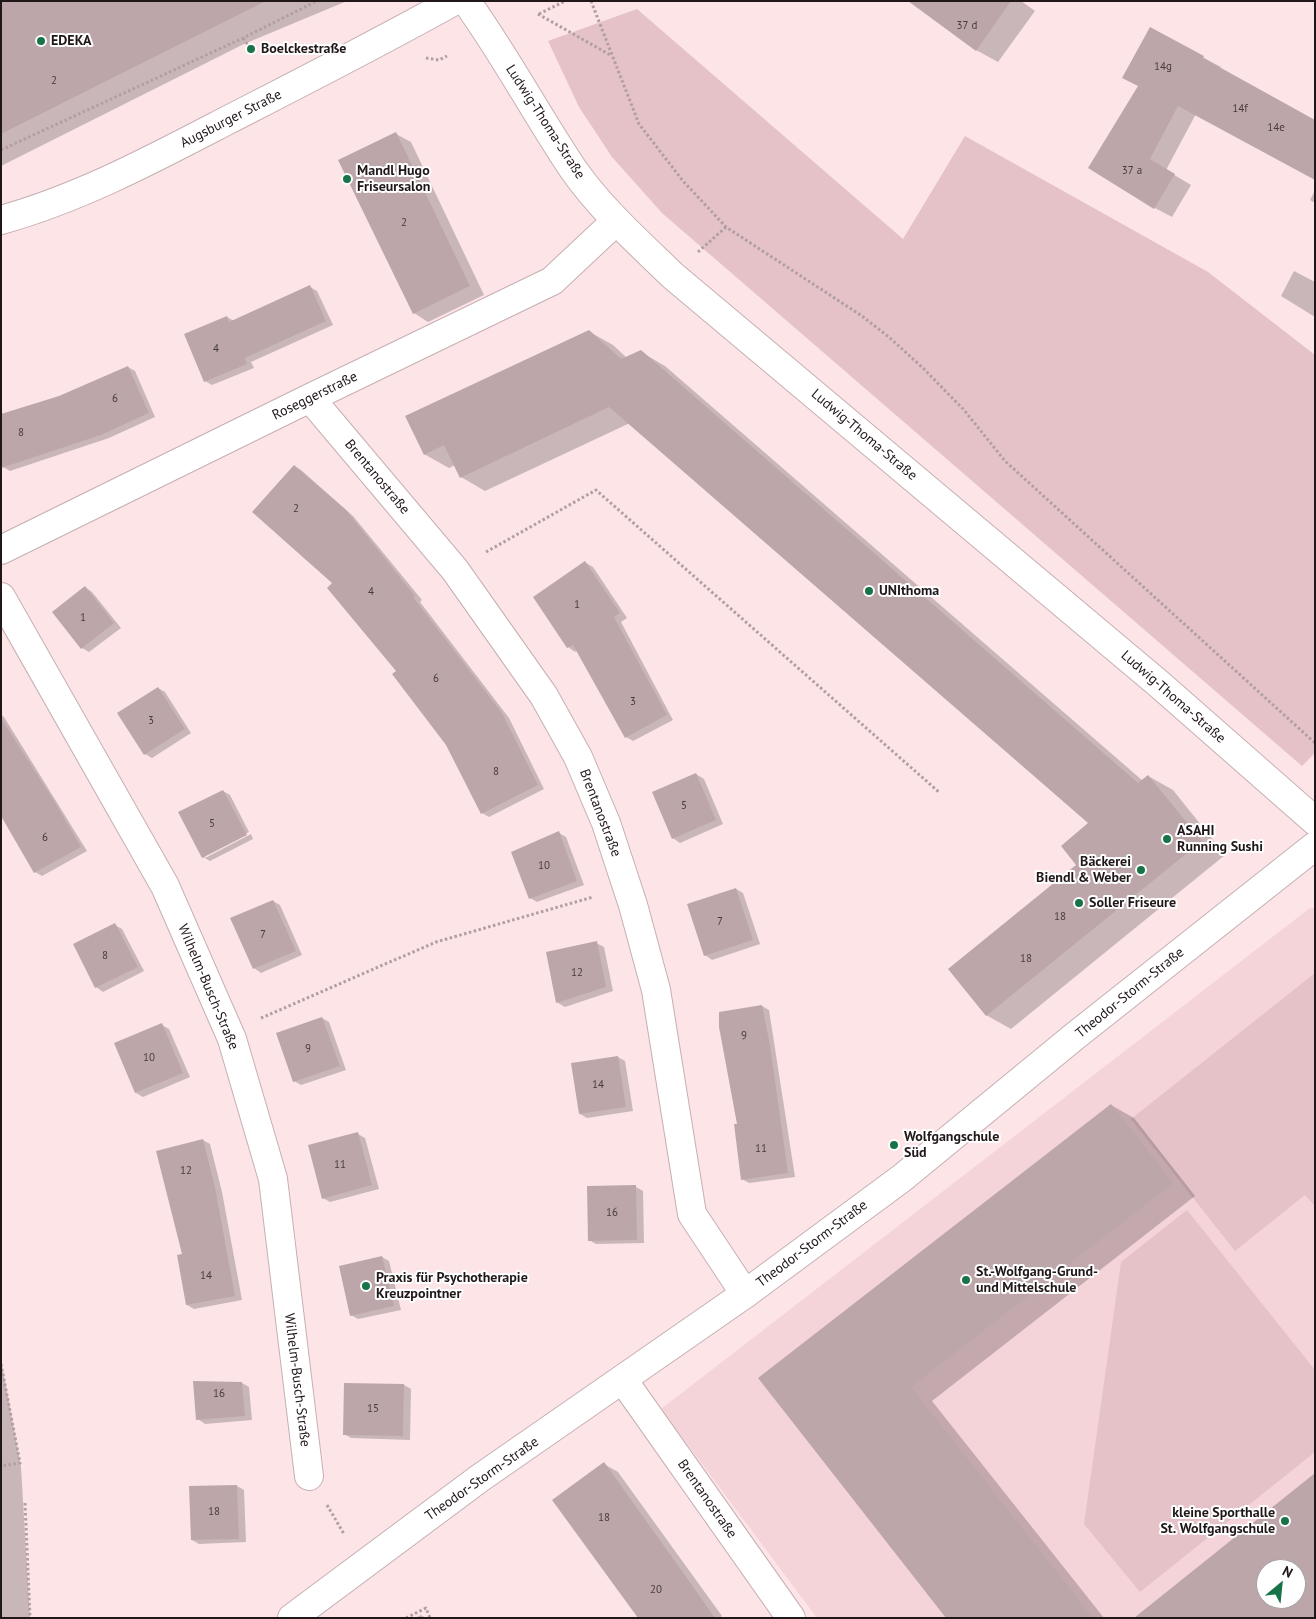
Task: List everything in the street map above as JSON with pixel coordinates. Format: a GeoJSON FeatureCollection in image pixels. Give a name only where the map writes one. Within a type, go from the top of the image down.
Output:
{"type":"FeatureCollection","features":[{"type":"Feature","properties":{"kind":"street","name":"Augsburger Straße"},"geometry":{"type":"LineString","coordinates":[[1,220],[26,214],[125,174],[291,89],[454,1]]}},
{"type":"Feature","properties":{"kind":"street","name":"Ludwig-Thoma-Straße"},"geometry":{"type":"LineString","coordinates":[[466,1],[491,36],[574,170],[616,221],[672,274],[1159,684],[1315,822]]}},
{"type":"Feature","properties":{"kind":"street","name":"Roseggerstraße"},"geometry":{"type":"LineString","coordinates":[[1,550],[552,281],[616,221]]}},
{"type":"Feature","properties":{"kind":"street","name":"Brentanostraße"},"geometry":{"type":"LineString","coordinates":[[310,398],[455,570],[544,696],[578,757],[606,823],[627,887],[656,990],[692,1214],[744,1294]]}},
{"type":"Feature","properties":{"kind":"street","name":"Wilhelm-Busch-Straße"},"geometry":{"type":"LineString","coordinates":[[1,597],[165,886],[228,1032],[273,1178],[309,1476]]}},
{"type":"Feature","properties":{"kind":"street","name":"Theodor-Storm-Straße"},"geometry":{"type":"LineString","coordinates":[[292,1618],[480,1478],[744,1294],[902,1178],[1075,1036],[1315,846]]}},
{"type":"Feature","properties":{"kind":"street","name":"Brentanostraße"},"geometry":{"type":"LineString","coordinates":[[623,1380],[791,1618]]}},
{"type":"Feature","properties":{"kind":"path"},"geometry":{"type":"LineString","coordinates":[[1,150],[243,38],[317,1]]}},
{"type":"Feature","properties":{"kind":"path"},"geometry":{"type":"LineString","coordinates":[[565,1],[538,14],[612,56]]}},
{"type":"Feature","properties":{"kind":"path"},"geometry":{"type":"LineString","coordinates":[[591,1],[639,124],[682,181],[726,228],[862,316],[890,338],[964,410],[1005,461],[1315,743]]}},
{"type":"Feature","properties":{"kind":"path"},"geometry":{"type":"LineString","coordinates":[[243,38],[251,49]]}},
{"type":"Feature","properties":{"kind":"path"},"geometry":{"type":"LineString","coordinates":[[426,58],[439,60],[447,56]]}},
{"type":"Feature","properties":{"kind":"path"},"geometry":{"type":"LineString","coordinates":[[455,570],[596,490],[940,793]]}},
{"type":"Feature","properties":{"kind":"path"},"geometry":{"type":"LineString","coordinates":[[228,1032],[436,942],[627,887]]}},
{"type":"Feature","properties":{"kind":"path"},"geometry":{"type":"LineString","coordinates":[[1,1364],[20,1463],[1,1466]]}},
{"type":"Feature","properties":{"kind":"path"},"geometry":{"type":"LineString","coordinates":[[309,1476],[363,1565]]}},
{"type":"Feature","properties":{"kind":"path"},"geometry":{"type":"LineString","coordinates":[[25,1503],[30,1618]]}},
{"type":"Feature","properties":{"kind":"path"},"geometry":{"type":"LineString","coordinates":[[406,1618],[426,1608],[430,1618]]}},
{"type":"Feature","properties":{"kind":"shaded area"},"geometry":{"type":"Polygon","coordinates":[[[637,9],[903,239],[965,136],[1208,272],[1315,355],[1315,753],[1302,766],[662,213],[612,157],[579,107],[548,41],[637,9]]]}},
{"type":"Feature","properties":{"kind":"shaded area"},"geometry":{"type":"Polygon","coordinates":[[[1310,908],[1315,908],[1315,1618],[817,1618],[661,1409],[1310,908]]]}},
{"type":"Feature","properties":{"kind":"shaded area"},"geometry":{"type":"Polygon","coordinates":[[[1315,973],[1315,1206],[1305,1195],[1235,1251],[1131,1119],[1315,973]]]}},
{"type":"Feature","properties":{"kind":"shaded area"},"geometry":{"type":"Polygon","coordinates":[[[1187,1210],[1315,1370],[1315,1452],[1140,1592],[1084,1524],[1121,1262],[1187,1210]]]}},
{"type":"Feature","properties":{"kind":"building"},"geometry":{"type":"Polygon","coordinates":[[[1,1],[266,1],[1,134],[1,1]]]}},
{"type":"Feature","properties":{"kind":"building"},"geometry":{"type":"Polygon","coordinates":[[[908,1],[1011,1],[976,51],[908,1]]]}},
{"type":"Feature","properties":{"kind":"building"},"geometry":{"type":"Polygon","coordinates":[[[1150,27],[1315,120],[1315,180],[1178,106],[1150,159],[1175,174],[1154,209],[1088,168],[1138,86],[1122,78],[1150,27]]]}},
{"type":"Feature","properties":{"kind":"building"},"geometry":{"type":"Polygon","coordinates":[[[396,132],[470,286],[413,314],[338,160],[396,132]]]}},
{"type":"Feature","properties":{"kind":"building"},"geometry":{"type":"Polygon","coordinates":[[[310,285],[326,321],[245,358],[247,364],[204,382],[184,334],[227,316],[229,322],[310,285]]]}},
{"type":"Feature","properties":{"kind":"building","name":"UNIthoma"},"geometry":{"type":"Polygon","coordinates":[[[589,330],[621,359],[641,350],[1138,783],[1148,775],[1202,841],[986,1016],[948,969],[1076,865],[1061,846],[1088,823],[609,407],[460,478],[444,445],[424,455],[405,416],[589,330]]]}},
{"type":"Feature","properties":{"kind":"building"},"geometry":{"type":"Polygon","coordinates":[[[128,366],[149,413],[101,435],[1,468],[1,414],[59,396],[128,366]]]}},
{"type":"Feature","properties":{"kind":"building"},"geometry":{"type":"Polygon","coordinates":[[[294,465],[346,510],[415,596],[413,597],[502,713],[538,785],[481,814],[446,745],[392,674],[396,671],[327,588],[332,583],[252,512],[294,465]]]}},
{"type":"Feature","properties":{"kind":"building"},"geometry":{"type":"Polygon","coordinates":[[[585,561],[620,613],[614,617],[667,715],[625,738],[573,645],[567,648],[533,597],[585,561]]]}},
{"type":"Feature","properties":{"kind":"building"},"geometry":{"type":"Polygon","coordinates":[[[85,586],[114,623],[81,649],[52,612],[85,586]]]}},
{"type":"Feature","properties":{"kind":"building"},"geometry":{"type":"Polygon","coordinates":[[[158,687],[185,729],[144,755],[117,713],[158,687]]]}},
{"type":"Feature","properties":{"kind":"building"},"geometry":{"type":"Polygon","coordinates":[[[1,718],[81,847],[34,873],[1,816],[1,718]]]}},
{"type":"Feature","properties":{"kind":"building"},"geometry":{"type":"Polygon","coordinates":[[[696,773],[716,820],[672,839],[652,792],[696,773]]]}},
{"type":"Feature","properties":{"kind":"building"},"geometry":{"type":"Polygon","coordinates":[[[223,790],[247,835],[202,858],[178,812],[223,790]]]}},
{"type":"Feature","properties":{"kind":"building"},"geometry":{"type":"Polygon","coordinates":[[[559,831],[577,881],[529,899],[511,852],[559,831]]]}},
{"type":"Feature","properties":{"kind":"building"},"geometry":{"type":"Polygon","coordinates":[[[736,888],[753,940],[704,956],[687,904],[736,888]]]}},
{"type":"Feature","properties":{"kind":"building"},"geometry":{"type":"Polygon","coordinates":[[[273,900],[296,951],[253,969],[230,918],[273,900]]]}},
{"type":"Feature","properties":{"kind":"building"},"geometry":{"type":"Polygon","coordinates":[[[115,923],[138,967],[95,988],[73,944],[115,923]]]}},
{"type":"Feature","properties":{"kind":"building"},"geometry":{"type":"Polygon","coordinates":[[[597,941],[606,987],[556,1003],[546,952],[597,941]]]}},
{"type":"Feature","properties":{"kind":"building"},"geometry":{"type":"Polygon","coordinates":[[[762,1005],[770,1045],[788,1173],[741,1180],[734,1124],[737,1124],[719,1027],[719,1012],[762,1005]]]}},
{"type":"Feature","properties":{"kind":"building"},"geometry":{"type":"Polygon","coordinates":[[[322,1017],[340,1066],[293,1082],[276,1033],[322,1017]]]}},
{"type":"Feature","properties":{"kind":"building"},"geometry":{"type":"Polygon","coordinates":[[[162,1023],[183,1073],[135,1093],[114,1043],[162,1023]]]}},
{"type":"Feature","properties":{"kind":"building"},"geometry":{"type":"Polygon","coordinates":[[[618,1056],[626,1107],[579,1114],[571,1063],[618,1056]]]}},
{"type":"Feature","properties":{"kind":"building","name":"St.-Wolfgang-Grund- und Mittelschule"},"geometry":{"type":"Polygon","coordinates":[[[1111,1104],[1173,1183],[911,1387],[1093,1618],[946,1618],[758,1378],[1111,1104]]]}},
{"type":"Feature","properties":{"kind":"building"},"geometry":{"type":"Polygon","coordinates":[[[358,1132],[372,1185],[322,1199],[308,1145],[358,1132]]]}},
{"type":"Feature","properties":{"kind":"building"},"geometry":{"type":"Polygon","coordinates":[[[203,1139],[215,1187],[235,1296],[186,1305],[177,1255],[182,1254],[156,1151],[203,1139]]]}},
{"type":"Feature","properties":{"kind":"building"},"geometry":{"type":"Polygon","coordinates":[[[636,1185],[637,1240],[588,1241],[587,1186],[636,1185]]]}},
{"type":"Feature","properties":{"kind":"building","name":"Praxis für Psychotherapie Kreuzpointner"},"geometry":{"type":"Polygon","coordinates":[[[382,1256],[394,1306],[350,1316],[339,1266],[382,1256]]]}},
{"type":"Feature","properties":{"kind":"building"},"geometry":{"type":"Polygon","coordinates":[[[193,1381],[242,1382],[245,1416],[196,1420],[193,1381]]]}},
{"type":"Feature","properties":{"kind":"building"},"geometry":{"type":"Polygon","coordinates":[[[344,1383],[404,1384],[403,1436],[343,1435],[344,1383]]]}},
{"type":"Feature","properties":{"kind":"building"},"geometry":{"type":"Polygon","coordinates":[[[604,1462],[715,1618],[638,1618],[552,1500],[604,1462]]]}},
{"type":"Feature","properties":{"kind":"building","name":"kleine Sporthalle St. Wolfgangschule"},"geometry":{"type":"Polygon","coordinates":[[[1315,1473],[1315,1618],[1134,1618],[1315,1473]]]}},
{"type":"Feature","properties":{"kind":"building"},"geometry":{"type":"Polygon","coordinates":[[[237,1485],[239,1539],[191,1540],[189,1486],[237,1485]]]}},
{"type":"Feature","properties":{"kind":"place","name":"EDEKA"},"geometry":{"type":"Point","coordinates":[41,41]}},
{"type":"Feature","properties":{"kind":"place","name":"Boelckestraße"},"geometry":{"type":"Point","coordinates":[251,49]}},
{"type":"Feature","properties":{"kind":"place","name":"Mandl Hugo Friseursalon"},"geometry":{"type":"Point","coordinates":[347,179]}},
{"type":"Feature","properties":{"kind":"place","name":"UNIthoma"},"geometry":{"type":"Point","coordinates":[869,591]}},
{"type":"Feature","properties":{"kind":"place","name":"ASAHI Running Sushi"},"geometry":{"type":"Point","coordinates":[1167,839]}},
{"type":"Feature","properties":{"kind":"place","name":"Bäckerei Biendl & Weber"},"geometry":{"type":"Point","coordinates":[1141,870]}},
{"type":"Feature","properties":{"kind":"place","name":"Soller Friseure"},"geometry":{"type":"Point","coordinates":[1079,903]}},
{"type":"Feature","properties":{"kind":"place","name":"Wolfgangschule Süd"},"geometry":{"type":"Point","coordinates":[894,1145]}},
{"type":"Feature","properties":{"kind":"place","name":"St.-Wolfgang-Grund- und Mittelschule"},"geometry":{"type":"Point","coordinates":[966,1280]}},
{"type":"Feature","properties":{"kind":"place","name":"Praxis für Psychotherapie Kreuzpointner"},"geometry":{"type":"Point","coordinates":[366,1286]}},
{"type":"Feature","properties":{"kind":"place","name":"kleine Sporthalle St. Wolfgangschule"},"geometry":{"type":"Point","coordinates":[1285,1521]}}]}
